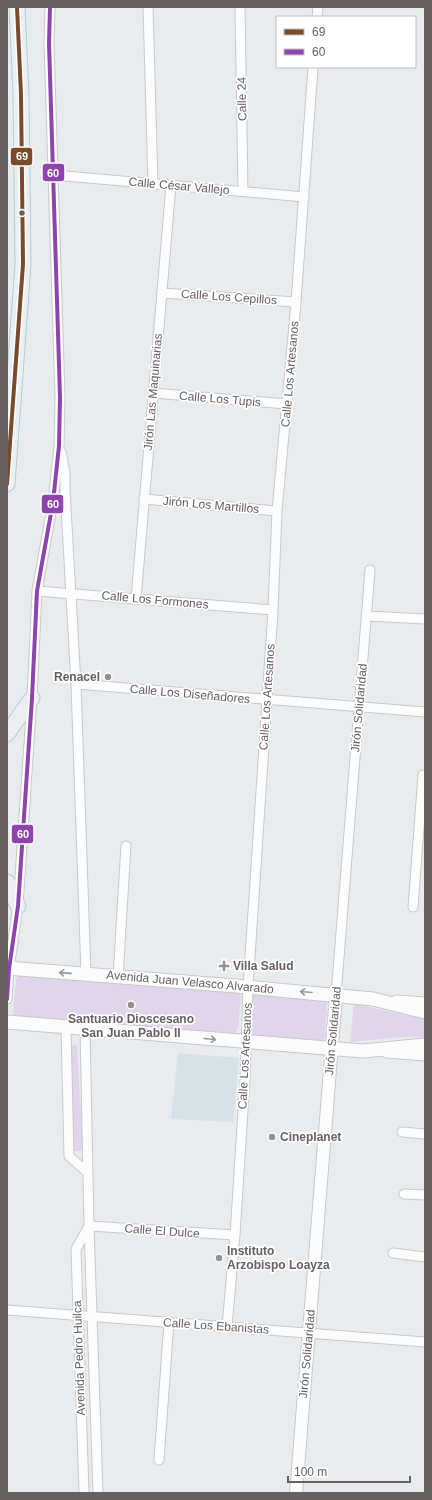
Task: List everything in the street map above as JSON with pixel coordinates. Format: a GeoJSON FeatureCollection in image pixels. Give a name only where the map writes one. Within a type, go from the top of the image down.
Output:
{"type":"FeatureCollection","features":[{"type":"Feature","properties":{"kind":"main road"},"geometry":{"type":"LineString","coordinates":[[7,484],[10,410],[23,264],[21,102],[13,34],[17,7]]}},
{"type":"Feature","properties":{"kind":"main road"},"geometry":{"type":"LineString","coordinates":[[7,734],[32,698]]}},
{"type":"Feature","properties":{"kind":"main road"},"geometry":{"type":"LineString","coordinates":[[7,882],[18,906]]}},
{"type":"Feature","properties":{"kind":"main road","name":"Avenida Juan Velasco Alvarado"},"geometry":{"type":"LineString","coordinates":[[8,968],[336,995],[373,999],[425,1012]]}},
{"type":"Feature","properties":{"kind":"main road"},"geometry":{"type":"LineString","coordinates":[[7,1022],[363,1051],[425,1045]]}},
{"type":"Feature","properties":{"kind":"street"},"geometry":{"type":"LineString","coordinates":[[7,999],[8,968],[18,906],[32,698],[37,591],[53,502],[59,446],[60,397],[49,43],[50,7]]}},
{"type":"Feature","properties":{"kind":"street"},"geometry":{"type":"LineString","coordinates":[[148,7],[153,184]]}},
{"type":"Feature","properties":{"kind":"street","name":"Calle 24"},"geometry":{"type":"LineString","coordinates":[[240,7],[243,191]]}},
{"type":"Feature","properties":{"kind":"street","name":"Calle Los Artesanos"},"geometry":{"type":"LineString","coordinates":[[226,1327],[235,1236],[247,1042],[248,987],[273,610],[278,511],[286,404],[296,302],[313,68]]}},
{"type":"Feature","properties":{"kind":"street","name":"Calle César Vallejo"},"geometry":{"type":"LineString","coordinates":[[54,175],[304,196]]}},
{"type":"Feature","properties":{"kind":"street","name":"Jirón Las Maquinarias"},"geometry":{"type":"LineString","coordinates":[[136,598],[171,185]]}},
{"type":"Feature","properties":{"kind":"street","name":"Calle Los Cepillos"},"geometry":{"type":"LineString","coordinates":[[162,293],[296,302]]}},
{"type":"Feature","properties":{"kind":"street","name":"Calle Los Tupis"},"geometry":{"type":"LineString","coordinates":[[153,392],[286,404]]}},
{"type":"Feature","properties":{"kind":"street"},"geometry":{"type":"LineString","coordinates":[[59,446],[65,472],[70,593],[76,684],[86,974]]}},
{"type":"Feature","properties":{"kind":"street","name":"Jirón Los Martillos"},"geometry":{"type":"LineString","coordinates":[[144,499],[278,511]]}},
{"type":"Feature","properties":{"kind":"street","name":"Jirón Solidaridad"},"geometry":{"type":"LineString","coordinates":[[296,1493],[370,570]]}},
{"type":"Feature","properties":{"kind":"street","name":"Calle Los Formones"},"geometry":{"type":"LineString","coordinates":[[37,591],[273,610]]}},
{"type":"Feature","properties":{"kind":"street"},"geometry":{"type":"LineString","coordinates":[[366,616],[425,619]]}},
{"type":"Feature","properties":{"kind":"street","name":"Calle Los Diseñadores"},"geometry":{"type":"LineString","coordinates":[[76,684],[425,712]]}},
{"type":"Feature","properties":{"kind":"street"},"geometry":{"type":"LineString","coordinates":[[412,908],[422,832],[423,775]]}},
{"type":"Feature","properties":{"kind":"street"},"geometry":{"type":"LineString","coordinates":[[118,976],[126,846]]}},
{"type":"Feature","properties":{"kind":"street","name":"Avenida Juan Velasco Alvarado"},"geometry":{"type":"LineString","coordinates":[[373,999],[425,1002]]}},
{"type":"Feature","properties":{"kind":"street"},"geometry":{"type":"LineString","coordinates":[[66,1027],[69,1156],[88,1173]]}},
{"type":"Feature","properties":{"kind":"street"},"geometry":{"type":"LineString","coordinates":[[85,1028],[89,1226],[98,1493]]}},
{"type":"Feature","properties":{"kind":"street"},"geometry":{"type":"LineString","coordinates":[[363,1051],[425,1056]]}},
{"type":"Feature","properties":{"kind":"street"},"geometry":{"type":"LineString","coordinates":[[402,1132],[425,1134]]}},
{"type":"Feature","properties":{"kind":"street"},"geometry":{"type":"LineString","coordinates":[[404,1194],[425,1195]]}},
{"type":"Feature","properties":{"kind":"street","name":"Calle El Dulce"},"geometry":{"type":"LineString","coordinates":[[89,1226],[235,1236]]}},
{"type":"Feature","properties":{"kind":"street","name":"Avenida Pedro Huilca"},"geometry":{"type":"LineString","coordinates":[[84,1493],[76,1250],[89,1226]]}},
{"type":"Feature","properties":{"kind":"street"},"geometry":{"type":"LineString","coordinates":[[393,1254],[425,1257]]}},
{"type":"Feature","properties":{"kind":"street","name":"Calle Los Ebanistas"},"geometry":{"type":"LineString","coordinates":[[7,1310],[425,1342]]}},
{"type":"Feature","properties":{"kind":"street"},"geometry":{"type":"LineString","coordinates":[[159,1460],[169,1322]]}},
{"type":"Feature","properties":{"kind":"shaded area"},"geometry":{"type":"Polygon","coordinates":[[[18,975],[239,992],[241,996],[238,1029],[230,1036],[17,1018],[13,1014],[16,980],[18,975]]]}},
{"type":"Feature","properties":{"kind":"shaded area"},"geometry":{"type":"Polygon","coordinates":[[[259,992],[323,998],[327,1002],[325,1038],[320,1042],[256,1038],[250,1035],[252,996],[259,992]]]}},
{"type":"Feature","properties":{"kind":"shaded area"},"geometry":{"type":"Polygon","coordinates":[[[354,1004],[425,1019],[425,1037],[402,1037],[350,1042],[354,1004]]]}},
{"type":"Feature","properties":{"kind":"shaded area"},"geometry":{"type":"Polygon","coordinates":[[[77,1045],[83,1151],[74,1151],[69,1046],[77,1045]]]}},
{"type":"Feature","properties":{"kind":"shaded area"},"geometry":{"type":"Polygon","coordinates":[[[178,1053],[239,1058],[233,1122],[171,1119],[178,1053]]]}},
{"type":"Feature","properties":{"kind":"transit line","name":"69"},"geometry":{"type":"LineString","coordinates":[[7,484],[23,264],[21,94],[17,7]]}},
{"type":"Feature","properties":{"kind":"transit line","name":"60"},"geometry":{"type":"LineString","coordinates":[[7,999],[9,969],[18,906],[32,698],[37,591],[53,502],[59,446],[60,397],[49,43],[50,7]]}},
{"type":"Feature","properties":{"kind":"place","name":"Renacel"},"geometry":{"type":"Point","coordinates":[108,677]}},
{"type":"Feature","properties":{"kind":"place","name":"Villa Salud"},"geometry":{"type":"Point","coordinates":[224,966]}},
{"type":"Feature","properties":{"kind":"place","name":"Santuario Dioscesano San Juan Pablo II"},"geometry":{"type":"Point","coordinates":[131,1005]}},
{"type":"Feature","properties":{"kind":"place","name":"Cineplanet"},"geometry":{"type":"Point","coordinates":[272,1137]}},
{"type":"Feature","properties":{"kind":"place","name":"Instituto Arzobispo Loayza"},"geometry":{"type":"Point","coordinates":[219,1258]}}]}
